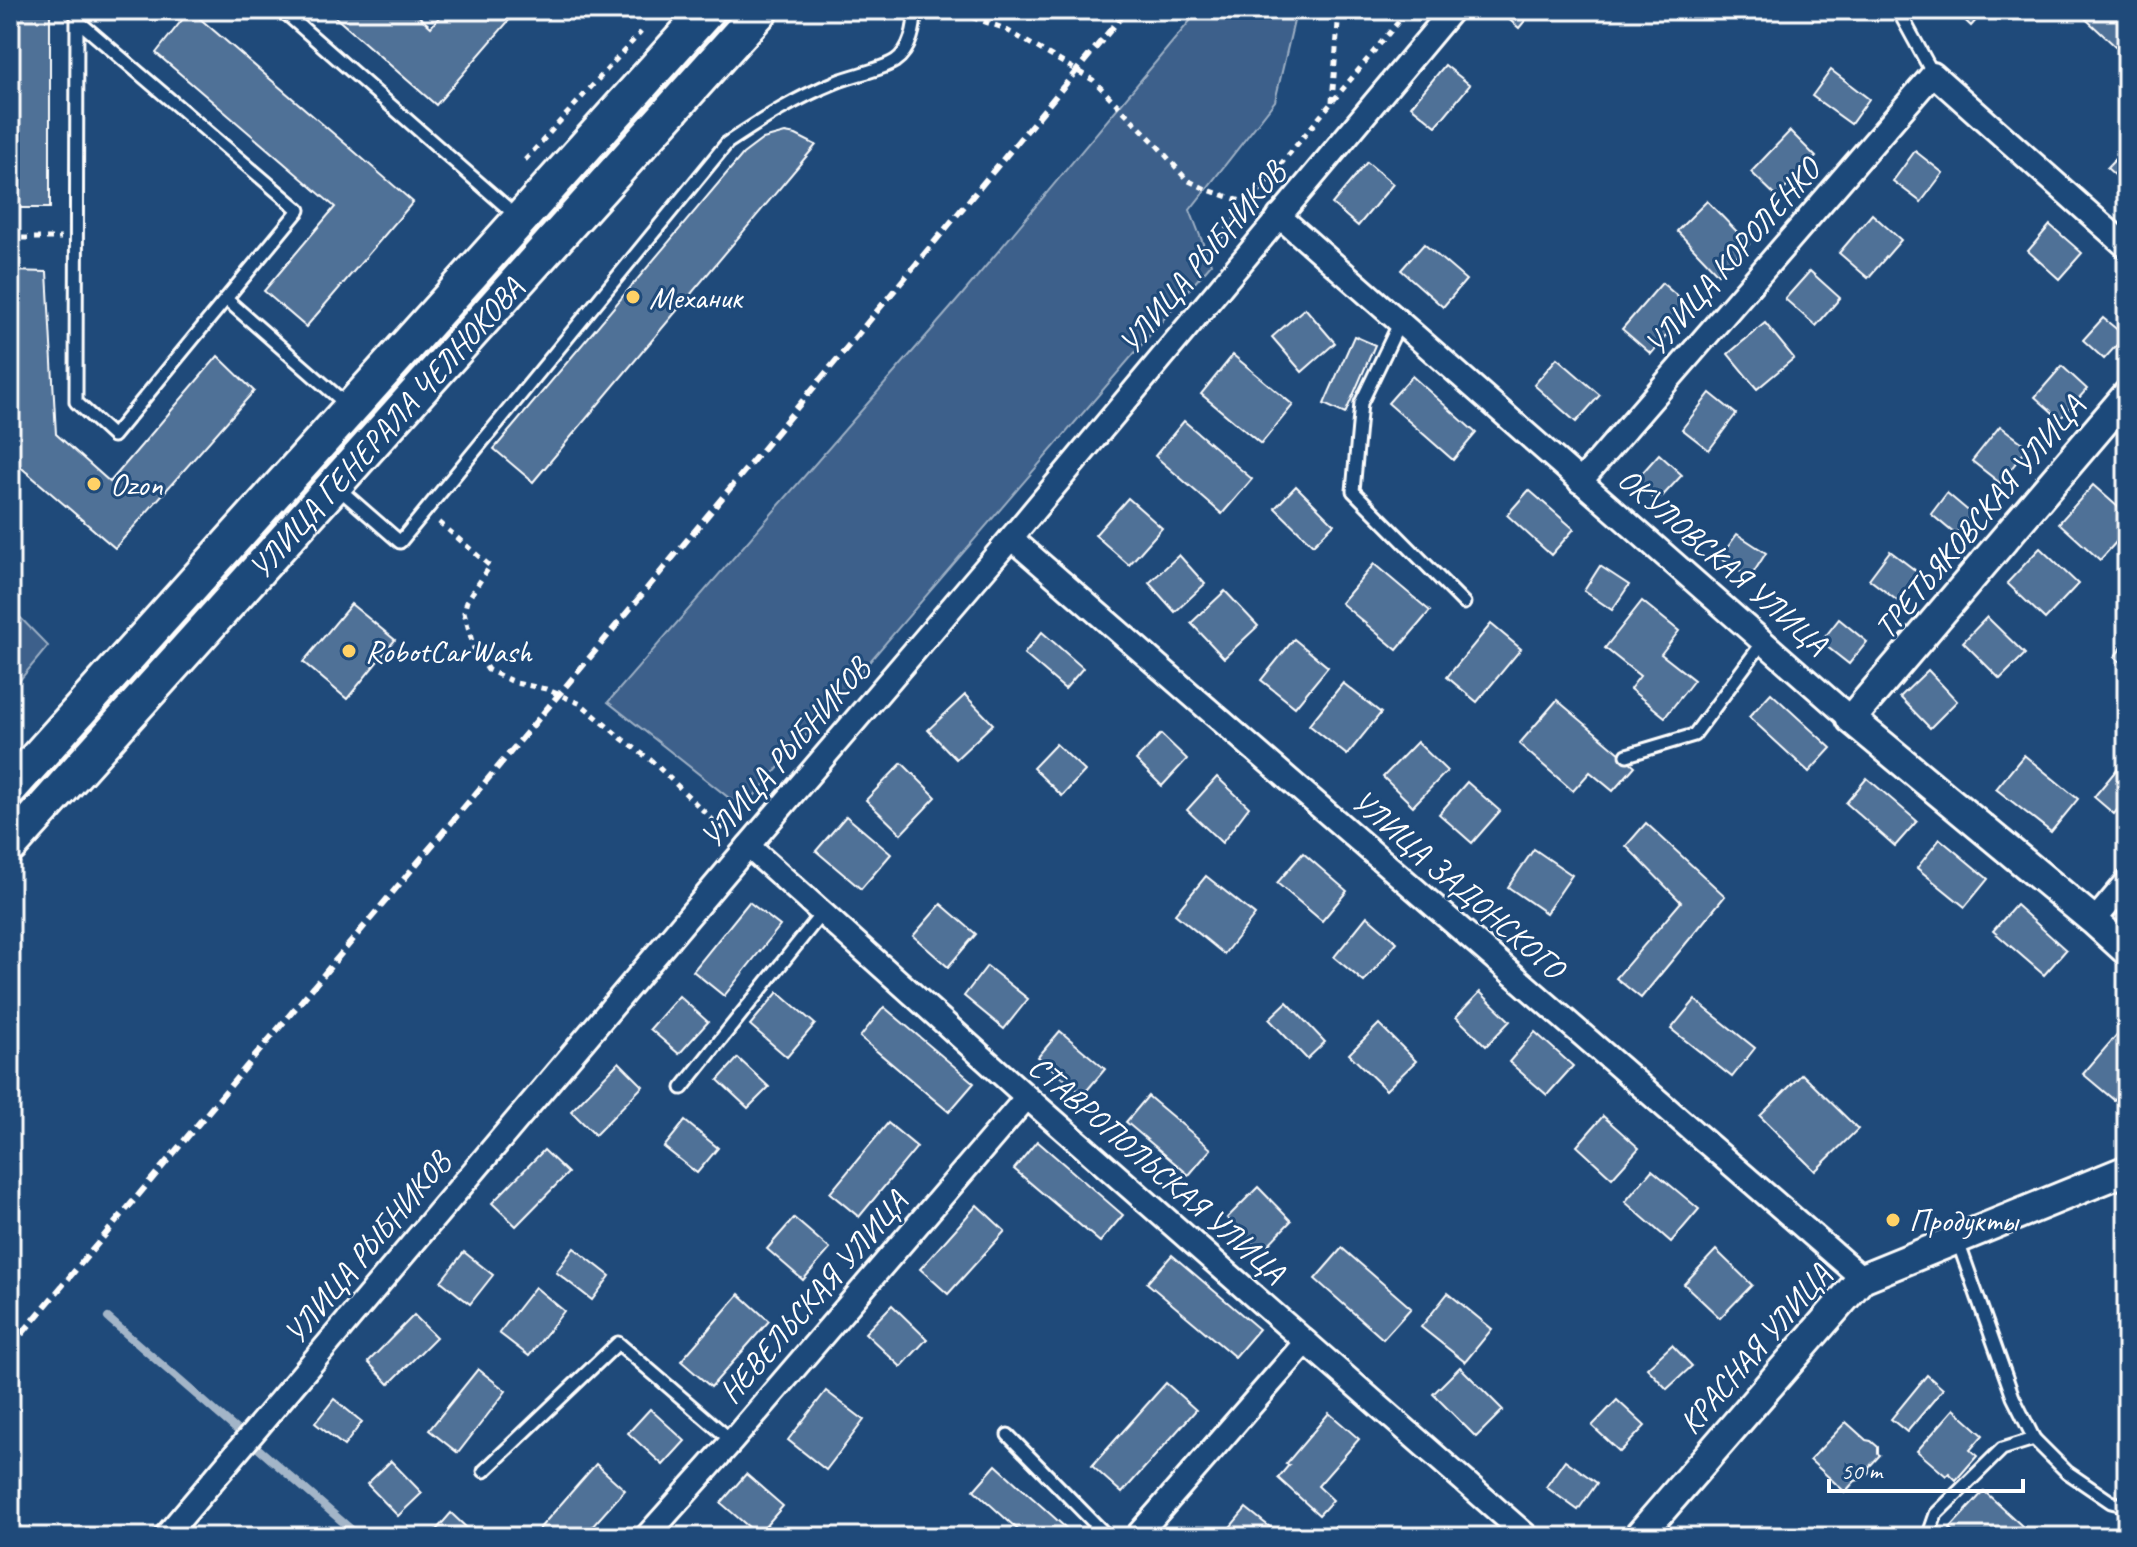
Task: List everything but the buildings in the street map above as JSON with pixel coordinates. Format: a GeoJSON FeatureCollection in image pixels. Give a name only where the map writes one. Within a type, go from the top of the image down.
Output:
{"type":"FeatureCollection","features":[{"type":"Feature","properties":{"kind":"main road","name":"УЛИЦА ГЕНЕРАЛА ЧЕЛНОКОВА"},"geometry":{"type":"LineString","coordinates":[[10,788],[708,10]]}},
{"type":"Feature","properties":{"kind":"main road","name":"УЛИЦА ГЕНЕРАЛА ЧЕЛНОКОВА"},"geometry":{"type":"LineString","coordinates":[[10,846],[761,10]]}},
{"type":"Feature","properties":{"kind":"street","name":"УЛИЦА РЫБНИКОВ"},"geometry":{"type":"LineString","coordinates":[[165,1537],[1011,538],[1452,10]]}},
{"type":"Feature","properties":{"kind":"street"},"geometry":{"type":"LineString","coordinates":[[1933,74],[2127,247]]}},
{"type":"Feature","properties":{"kind":"street","name":"УЛИЦА КОРОЛЕНКО"},"geometry":{"type":"LineString","coordinates":[[1580,482],[1933,74]]}},
{"type":"Feature","properties":{"kind":"street","name":"ОКУЛОВСКАЯ УЛИЦА"},"geometry":{"type":"LineString","coordinates":[[1279,216],[1851,719],[2127,951]]}},
{"type":"Feature","properties":{"kind":"street","name":"ТРЕТЬЯКОВСКАЯ УЛИЦА"},"geometry":{"type":"LineString","coordinates":[[1851,719],[2127,395]]}},
{"type":"Feature","properties":{"kind":"street","name":"УЛИЦА ЗАДОНСКОГО"},"geometry":{"type":"LineString","coordinates":[[1011,538],[1862,1278]]}},
{"type":"Feature","properties":{"kind":"street","name":"СТАВРОПОЛЬСКАЯ УЛИЦА"},"geometry":{"type":"LineString","coordinates":[[748,846],[1027,1097],[1528,1537]]}},
{"type":"Feature","properties":{"kind":"street"},"geometry":{"type":"LineString","coordinates":[[2094,921],[2127,882]]}},
{"type":"Feature","properties":{"kind":"street","name":"НЕВЕЛЬСКАЯ УЛИЦА"},"geometry":{"type":"LineString","coordinates":[[646,1537],[1027,1097]]}},
{"type":"Feature","properties":{"kind":"street","name":"КРАСНАЯ УЛИЦА"},"geometry":{"type":"LineString","coordinates":[[1640,1537],[1862,1278],[2127,1170]]}},
{"type":"Feature","properties":{"kind":"street"},"geometry":{"type":"LineString","coordinates":[[1136,1537],[1306,1342]]}},
{"type":"Feature","properties":{"kind":"lane"},"geometry":{"type":"LineString","coordinates":[[282,10],[520,219]]}},
{"type":"Feature","properties":{"kind":"lane"},"geometry":{"type":"LineString","coordinates":[[334,485],[400,542],[727,143],[789,103],[896,60],[905,49],[915,24],[915,10]]}},
{"type":"Feature","properties":{"kind":"lane"},"geometry":{"type":"LineString","coordinates":[[1898,10],[1933,74]]}},
{"type":"Feature","properties":{"kind":"lane"},"geometry":{"type":"LineString","coordinates":[[77,15],[299,210],[113,436],[76,402],[77,15]]}},
{"type":"Feature","properties":{"kind":"lane"},"geometry":{"type":"LineString","coordinates":[[226,299],[350,408]]}},
{"type":"Feature","properties":{"kind":"lane"},"geometry":{"type":"LineString","coordinates":[[1400,322],[1361,403],[1353,491],[1464,603]]}},
{"type":"Feature","properties":{"kind":"lane"},"geometry":{"type":"LineString","coordinates":[[1627,755],[1694,735],[1763,642]]}},
{"type":"Feature","properties":{"kind":"lane"},"geometry":{"type":"LineString","coordinates":[[682,1088],[822,913]]}},
{"type":"Feature","properties":{"kind":"lane"},"geometry":{"type":"LineString","coordinates":[[1957,1239],[2013,1397],[2034,1439],[2067,1472],[2111,1502],[2127,1506]]}},
{"type":"Feature","properties":{"kind":"lane"},"geometry":{"type":"LineString","coordinates":[[484,1471],[618,1343],[732,1441]]}},
{"type":"Feature","properties":{"kind":"lane"},"geometry":{"type":"LineString","coordinates":[[1008,1435],[1108,1537]]}},
{"type":"Feature","properties":{"kind":"lane"},"geometry":{"type":"LineString","coordinates":[[1928,1537],[1936,1514],[2002,1449],[2034,1439]]}},
{"type":"Feature","properties":{"kind":"path"},"geometry":{"type":"LineString","coordinates":[[937,10],[965,15],[1003,28],[1093,80],[1187,180],[1279,216]]}},
{"type":"Feature","properties":{"kind":"path"},"geometry":{"type":"LineString","coordinates":[[1331,103],[1339,10]]}},
{"type":"Feature","properties":{"kind":"path"},"geometry":{"type":"LineString","coordinates":[[1391,10],[1400,19]]}},
{"type":"Feature","properties":{"kind":"path"},"geometry":{"type":"LineString","coordinates":[[1219,239],[1408,10]]}},
{"type":"Feature","properties":{"kind":"path"},"geometry":{"type":"LineString","coordinates":[[525,160],[641,32]]}},
{"type":"Feature","properties":{"kind":"path"},"geometry":{"type":"LineString","coordinates":[[10,238],[76,238]]}},
{"type":"Feature","properties":{"kind":"path"},"geometry":{"type":"LineString","coordinates":[[426,510],[490,566],[467,601],[464,612],[474,649],[488,670],[516,683],[546,689],[581,704],[652,761],[718,825],[748,846]]}},
{"type":"Feature","properties":{"kind":"shaded area"},"geometry":{"type":"Polygon","coordinates":[[[1199,10],[1291,10],[1294,21],[1275,101],[1190,210],[1211,264],[743,809],[608,702],[961,296],[1199,10]]]}},
{"type":"Feature","properties":{"kind":"shaded area"},"geometry":{"type":"Polygon","coordinates":[[[10,607],[48,646],[10,692],[10,607]]]}},
{"type":"Feature","properties":{"kind":"waterway"},"geometry":{"type":"LineString","coordinates":[[108,1318],[360,1537]]}},
{"type":"Feature","properties":{"kind":"railway"},"geometry":{"type":"LineString","coordinates":[[10,1348],[576,674],[1127,10]]}},
{"type":"Feature","properties":{"kind":"place","name":"Механик"},"geometry":{"type":"Point","coordinates":[633,297]}},
{"type":"Feature","properties":{"kind":"place","name":"Ozon"},"geometry":{"type":"Point","coordinates":[94,484]}},
{"type":"Feature","properties":{"kind":"place","name":"RobotCarWash"},"geometry":{"type":"Point","coordinates":[349,651]}},
{"type":"Feature","properties":{"kind":"place","name":"Продукты"},"geometry":{"type":"Point","coordinates":[1893,1220]}}]}
